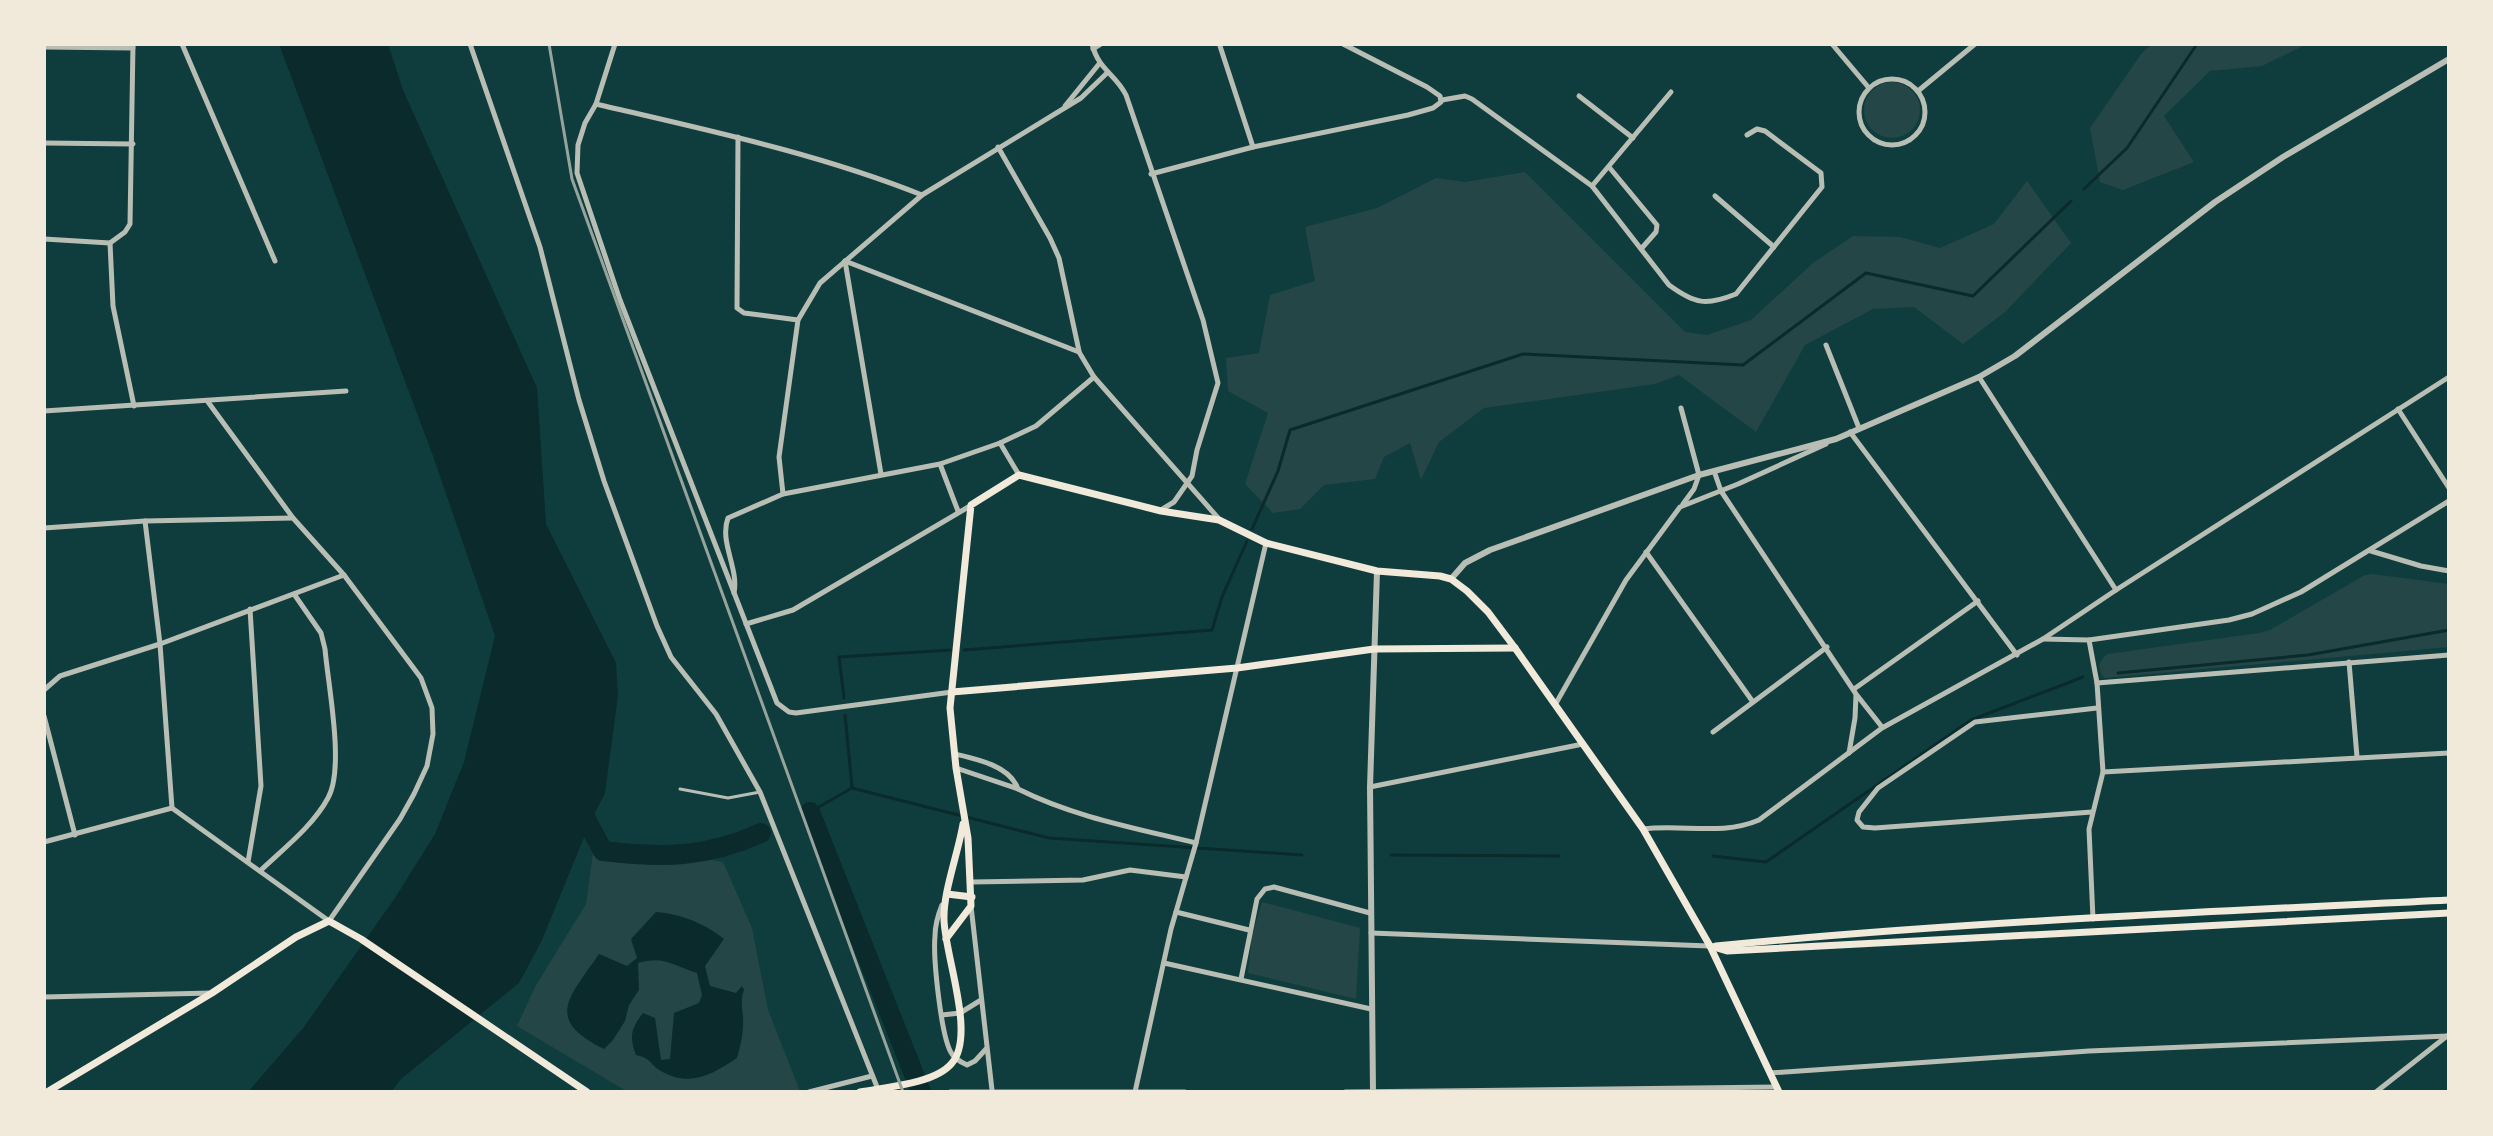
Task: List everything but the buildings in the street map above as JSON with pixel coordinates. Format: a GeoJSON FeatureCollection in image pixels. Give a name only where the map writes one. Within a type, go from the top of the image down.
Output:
{"type":"FeatureCollection","features":[{"type":"Feature","properties":{"kind":"main road"},"geometry":{"type":"LineString","coordinates":[[946,942],[971,906],[972,897],[968,838],[950,708],[971,505],[1019,475],[1161,511],[1219,520],[1266,543],[1377,571],[1431,574],[1451,579],[1481,603],[1643,829],[1710,946],[1778,1090]]}},
{"type":"Feature","properties":{"kind":"main road"},"geometry":{"type":"LineString","coordinates":[[952,692],[1237,668],[1374,649],[1515,648]]}},
{"type":"Feature","properties":{"kind":"main road"},"geometry":{"type":"LineString","coordinates":[[860,1092],[940,1074],[953,1063],[962,1043],[946,942],[946,897],[964,822]]}},
{"type":"Feature","properties":{"kind":"main road"},"geometry":{"type":"LineString","coordinates":[[946,897],[972,897]]}},
{"type":"Feature","properties":{"kind":"main road"},"geometry":{"type":"LineString","coordinates":[[1710,946],[1857,932],[2449,900]]}},
{"type":"Feature","properties":{"kind":"main road"},"geometry":{"type":"LineString","coordinates":[[1710,946],[1727,951],[2449,913]]}},
{"type":"Feature","properties":{"kind":"main road"},"geometry":{"type":"LineString","coordinates":[[47,1092],[212,993],[283,945],[329,921],[361,939],[587,1092]]}},
{"type":"Feature","properties":{"kind":"main road"},"geometry":{"type":"LineString","coordinates":[[1857,932],[1857,943]]}},
{"type":"Feature","properties":{"kind":"street"},"geometry":{"type":"LineString","coordinates":[[182,44],[275,261]]}},
{"type":"Feature","properties":{"kind":"street"},"geometry":{"type":"LineString","coordinates":[[470,44],[540,247],[579,400],[604,481],[657,626],[671,657],[716,714],[760,792],[879,1092]]}},
{"type":"Feature","properties":{"kind":"street"},"geometry":{"type":"LineString","coordinates":[[615,44],[596,104],[585,123],[576,159],[586,205],[777,703],[796,713],[952,692]]}},
{"type":"Feature","properties":{"kind":"street"},"geometry":{"type":"LineString","coordinates":[[1101,44],[1093,46],[1099,64],[1116,79],[1126,95],[1203,320],[1218,383],[1187,486],[1174,502],[1161,511]]}},
{"type":"Feature","properties":{"kind":"street"},"geometry":{"type":"LineString","coordinates":[[1343,44],[1427,87],[1442,100]]}},
{"type":"Feature","properties":{"kind":"street"},"geometry":{"type":"LineString","coordinates":[[1832,44],[1869,88]]}},
{"type":"Feature","properties":{"kind":"street"},"geometry":{"type":"LineString","coordinates":[[1918,91],[1975,44]]}},
{"type":"Feature","properties":{"kind":"street"},"geometry":{"type":"LineString","coordinates":[[44,47],[133,46],[130,224],[110,243],[44,239]]}},
{"type":"Feature","properties":{"kind":"street"},"geometry":{"type":"LineString","coordinates":[[1220,46],[1253,147]]}},
{"type":"Feature","properties":{"kind":"street"},"geometry":{"type":"LineString","coordinates":[[1680,507],[1979,377],[2015,356],[2249,179],[2449,59]]}},
{"type":"Feature","properties":{"kind":"street"},"geometry":{"type":"LineString","coordinates":[[1062,109],[1099,64]]}},
{"type":"Feature","properties":{"kind":"street"},"geometry":{"type":"LineString","coordinates":[[783,494],[779,457],[798,320],[820,283],[922,195],[1090,92],[1107,73]]}},
{"type":"Feature","properties":{"kind":"street"},"geometry":{"type":"LineString","coordinates":[[1886,79],[1895,79],[1918,91],[1926,110],[1921,130],[1905,144],[1875,142],[1861,126],[1859,106],[1869,88],[1886,79]]}},
{"type":"Feature","properties":{"kind":"street"},"geometry":{"type":"LineString","coordinates":[[1592,186],[1671,92]]}},
{"type":"Feature","properties":{"kind":"street"},"geometry":{"type":"LineString","coordinates":[[1151,174],[1253,147],[1408,115],[1433,108],[1442,100],[1465,96],[1592,186],[1669,285],[1685,297],[1703,303],[1717,302],[1736,294],[1822,187],[1824,179],[1821,173],[1765,131],[1757,129],[1747,135]]}},
{"type":"Feature","properties":{"kind":"street"},"geometry":{"type":"LineString","coordinates":[[1579,96],[1633,138]]}},
{"type":"Feature","properties":{"kind":"street"},"geometry":{"type":"LineString","coordinates":[[596,104],[738,137],[884,180],[922,195]]}},
{"type":"Feature","properties":{"kind":"street"},"geometry":{"type":"LineString","coordinates":[[738,137],[737,308],[744,313],[798,320]]}},
{"type":"Feature","properties":{"kind":"street"},"geometry":{"type":"LineString","coordinates":[[44,143],[133,144]]}},
{"type":"Feature","properties":{"kind":"street"},"geometry":{"type":"LineString","coordinates":[[998,147],[1059,258],[1079,352],[1094,377],[1219,520]]}},
{"type":"Feature","properties":{"kind":"street"},"geometry":{"type":"LineString","coordinates":[[1609,167],[1657,225],[1656,232],[1641,249]]}},
{"type":"Feature","properties":{"kind":"street"},"geometry":{"type":"LineString","coordinates":[[1715,196],[1774,247]]}},
{"type":"Feature","properties":{"kind":"street"},"geometry":{"type":"LineString","coordinates":[[110,243],[113,306],[134,406]]}},
{"type":"Feature","properties":{"kind":"street"},"geometry":{"type":"LineString","coordinates":[[845,261],[1079,352]]}},
{"type":"Feature","properties":{"kind":"street"},"geometry":{"type":"LineString","coordinates":[[845,261],[881,474]]}},
{"type":"Feature","properties":{"kind":"street"},"geometry":{"type":"LineString","coordinates":[[1826,345],[1859,428]]}},
{"type":"Feature","properties":{"kind":"street"},"geometry":{"type":"LineString","coordinates":[[734,594],[736,573],[726,526],[731,517],[783,494],[940,464],[1000,443],[1036,426],[1094,377]]}},
{"type":"Feature","properties":{"kind":"street"},"geometry":{"type":"LineString","coordinates":[[1979,377],[2116,590]]}},
{"type":"Feature","properties":{"kind":"street"},"geometry":{"type":"LineString","coordinates":[[1643,829],[1670,826],[1722,829],[1746,825],[1770,812],[1882,728],[2043,639],[2449,377]]}},
{"type":"Feature","properties":{"kind":"street"},"geometry":{"type":"LineString","coordinates":[[44,411],[346,391]]}},
{"type":"Feature","properties":{"kind":"street"},"geometry":{"type":"LineString","coordinates":[[172,808],[329,921],[414,794],[427,766],[433,720],[428,690],[421,678],[344,575],[293,518],[208,402]]}},
{"type":"Feature","properties":{"kind":"street"},"geometry":{"type":"LineString","coordinates":[[1554,706],[1626,580],[1692,493],[1699,475],[1681,408]]}},
{"type":"Feature","properties":{"kind":"street"},"geometry":{"type":"LineString","coordinates":[[2398,409],[2449,488]]}},
{"type":"Feature","properties":{"kind":"street"},"geometry":{"type":"LineString","coordinates":[[1850,432],[2017,655]]}},
{"type":"Feature","properties":{"kind":"street"},"geometry":{"type":"LineString","coordinates":[[1451,579],[1465,563],[1490,550],[1699,475],[1836,439]]}},
{"type":"Feature","properties":{"kind":"street"},"geometry":{"type":"LineString","coordinates":[[1000,443],[1019,475]]}},
{"type":"Feature","properties":{"kind":"street"},"geometry":{"type":"LineString","coordinates":[[940,464],[958,511]]}},
{"type":"Feature","properties":{"kind":"street"},"geometry":{"type":"LineString","coordinates":[[1714,471],[1721,491],[1882,728]]}},
{"type":"Feature","properties":{"kind":"street"},"geometry":{"type":"LineString","coordinates":[[2043,639],[2089,640],[2252,614],[2276,605],[2449,501]]}},
{"type":"Feature","properties":{"kind":"street"},"geometry":{"type":"LineString","coordinates":[[746,624],[793,610],[971,505]]}},
{"type":"Feature","properties":{"kind":"street"},"geometry":{"type":"LineString","coordinates":[[44,528],[145,521],[293,518]]}},
{"type":"Feature","properties":{"kind":"street"},"geometry":{"type":"LineString","coordinates":[[145,521],[160,644],[172,808]]}},
{"type":"Feature","properties":{"kind":"street"},"geometry":{"type":"LineString","coordinates":[[1135,1092],[1266,543]]}},
{"type":"Feature","properties":{"kind":"street"},"geometry":{"type":"LineString","coordinates":[[2370,551],[2449,571]]}},
{"type":"Feature","properties":{"kind":"street"},"geometry":{"type":"LineString","coordinates":[[1646,552],[1753,702]]}},
{"type":"Feature","properties":{"kind":"street"},"geometry":{"type":"LineString","coordinates":[[1373,1092],[1370,787],[1377,571]]}},
{"type":"Feature","properties":{"kind":"street"},"geometry":{"type":"LineString","coordinates":[[44,690],[60,676],[160,644],[344,575]]}},
{"type":"Feature","properties":{"kind":"street"},"geometry":{"type":"LineString","coordinates":[[260,871],[328,799],[337,770],[325,649],[321,633],[294,593]]}},
{"type":"Feature","properties":{"kind":"street"},"geometry":{"type":"LineString","coordinates":[[1855,692],[1978,601]]}},
{"type":"Feature","properties":{"kind":"street"},"geometry":{"type":"LineString","coordinates":[[248,862],[261,786],[250,609]]}},
{"type":"Feature","properties":{"kind":"street"},"geometry":{"type":"LineString","coordinates":[[2089,640],[2097,683],[2103,772],[2089,829],[2093,920]]}},
{"type":"Feature","properties":{"kind":"street"},"geometry":{"type":"LineString","coordinates":[[1713,732],[1827,647]]}},
{"type":"Feature","properties":{"kind":"street"},"geometry":{"type":"LineString","coordinates":[[2097,683],[2449,655]]}},
{"type":"Feature","properties":{"kind":"street"},"geometry":{"type":"LineString","coordinates":[[2349,662],[2357,757]]}},
{"type":"Feature","properties":{"kind":"street"},"geometry":{"type":"LineString","coordinates":[[1849,753],[1855,718],[1855,692]]}},
{"type":"Feature","properties":{"kind":"street"},"geometry":{"type":"LineString","coordinates":[[2092,812],[1868,828],[1857,820],[1878,788],[1975,722],[2097,708]]}},
{"type":"Feature","properties":{"kind":"street"},"geometry":{"type":"LineString","coordinates":[[44,716],[75,835]]}},
{"type":"Feature","properties":{"kind":"street"},"geometry":{"type":"LineString","coordinates":[[1370,787],[1583,744]]}},
{"type":"Feature","properties":{"kind":"street"},"geometry":{"type":"LineString","coordinates":[[2103,772],[2449,753]]}},
{"type":"Feature","properties":{"kind":"street"},"geometry":{"type":"LineString","coordinates":[[955,754],[976,759],[1007,773],[1018,789]]}},
{"type":"Feature","properties":{"kind":"street"},"geometry":{"type":"LineString","coordinates":[[956,768],[1099,821],[1196,843]]}},
{"type":"Feature","properties":{"kind":"street"},"geometry":{"type":"LineString","coordinates":[[44,842],[172,808]]}},
{"type":"Feature","properties":{"kind":"street"},"geometry":{"type":"LineString","coordinates":[[972,882],[1083,880],[1130,870],[1186,877]]}},
{"type":"Feature","properties":{"kind":"street"},"geometry":{"type":"LineString","coordinates":[[1241,979],[1257,899],[1269,887],[1370,913]]}},
{"type":"Feature","properties":{"kind":"street"},"geometry":{"type":"LineString","coordinates":[[946,897],[934,937],[948,1048],[957,1060],[972,1064],[986,1049]]}},
{"type":"Feature","properties":{"kind":"street"},"geometry":{"type":"LineString","coordinates":[[971,906],[992,1090]]}},
{"type":"Feature","properties":{"kind":"street"},"geometry":{"type":"LineString","coordinates":[[1176,912],[1249,930]]}},
{"type":"Feature","properties":{"kind":"street"},"geometry":{"type":"LineString","coordinates":[[1370,933],[1710,946]]}},
{"type":"Feature","properties":{"kind":"street"},"geometry":{"type":"LineString","coordinates":[[1164,963],[1371,1009]]}},
{"type":"Feature","properties":{"kind":"street"},"geometry":{"type":"LineString","coordinates":[[44,997],[212,993]]}},
{"type":"Feature","properties":{"kind":"street"},"geometry":{"type":"LineString","coordinates":[[942,1015],[960,1013],[981,1000]]}},
{"type":"Feature","properties":{"kind":"street"},"geometry":{"type":"LineString","coordinates":[[1769,1073],[2089,1051],[2449,1036]]}},
{"type":"Feature","properties":{"kind":"street"},"geometry":{"type":"LineString","coordinates":[[2376,1092],[2449,1036]]}},
{"type":"Feature","properties":{"kind":"street"},"geometry":{"type":"LineString","coordinates":[[809,1092],[872,1076]]}},
{"type":"Feature","properties":{"kind":"street"},"geometry":{"type":"LineString","coordinates":[[1345,1092],[1778,1090]]}},
{"type":"Feature","properties":{"kind":"street"},"geometry":{"type":"LineString","coordinates":[[950,1092],[1185,1092]]}},
{"type":"Feature","properties":{"kind":"lane"},"geometry":{"type":"LineString","coordinates":[[680,789],[728,798],[760,792]]}},
{"type":"Feature","properties":{"kind":"shaded area"},"geometry":{"type":"Polygon","coordinates":[[[279,44],[388,44],[403,90],[537,388],[546,524],[616,663],[618,695],[605,793],[542,940],[519,983],[401,1079],[391,1092],[248,1092],[304,1027],[395,898],[435,834],[464,762],[495,636],[433,456],[279,44]]]}},
{"type":"Feature","properties":{"kind":"shaded area"},"geometry":{"type":"Polygon","coordinates":[[[2152,44],[2307,44],[2262,66],[2210,71],[2164,116],[2194,162],[2123,190],[2100,182],[2090,128],[2142,53],[2152,44]]]}},
{"type":"Feature","properties":{"kind":"shaded area"},"geometry":{"type":"Polygon","coordinates":[[[1892,82],[1912,90],[1920,110],[1912,130],[1892,138],[1872,130],[1864,110],[1872,90],[1892,82]]]}},
{"type":"Feature","properties":{"kind":"shaded area"},"geometry":{"type":"Polygon","coordinates":[[[1525,172],[1685,332],[1707,335],[1751,320],[1813,263],[1853,236],[1900,237],[1940,248],[1994,224],[2027,181],[2071,243],[2005,312],[1963,344],[1914,307],[1873,309],[1805,345],[1756,432],[1679,375],[1655,384],[1484,408],[1439,442],[1421,480],[1410,443],[1384,457],[1375,479],[1324,485],[1300,509],[1273,513],[1245,484],[1268,413],[1228,391],[1226,358],[1259,353],[1270,295],[1315,281],[1305,227],[1377,208],[1436,178],[1465,182],[1525,172]]]}},
{"type":"Feature","properties":{"kind":"shaded area"},"geometry":{"type":"Polygon","coordinates":[[[2365,575],[2449,584],[2449,647],[2104,678],[2100,672],[2100,662],[2108,654],[2270,630],[2365,575]]]}},
{"type":"Feature","properties":{"kind":"shaded area"},"geometry":{"type":"Polygon","coordinates":[[[666,852],[723,862],[752,928],[768,1010],[800,1091],[628,1092],[517,1026],[535,987],[586,904],[593,853],[635,855],[666,852]]]}},
{"type":"Feature","properties":{"kind":"shaded area"},"geometry":{"type":"Polygon","coordinates":[[[1262,902],[1360,928],[1356,999],[1248,973],[1252,936],[1262,902]]]}},
{"type":"Feature","properties":{"kind":"shaded area"},"geometry":{"type":"Polygon","coordinates":[[[656,912],[692,920],[724,939],[705,966],[710,986],[736,993],[742,986],[744,990],[742,1033],[737,1058],[701,1077],[682,1078],[661,1071],[636,1055],[632,1043],[634,1028],[643,1013],[655,1018],[661,1060],[670,1059],[674,1013],[699,1003],[702,995],[697,973],[662,961],[638,963],[639,990],[629,1005],[625,1021],[604,1049],[573,1028],[568,1017],[572,995],[599,954],[627,966],[637,958],[631,939],[656,912]]]}},
{"type":"Feature","properties":{"kind":"waterway"},"geometry":{"type":"LineString","coordinates":[[2084,189],[2127,148],[2197,44]]}},
{"type":"Feature","properties":{"kind":"waterway"},"geometry":{"type":"LineString","coordinates":[[1252,529],[1278,471],[1290,430],[1523,354],[1743,365],[1866,273],[1973,296],[2071,201]]}},
{"type":"Feature","properties":{"kind":"waterway"},"geometry":{"type":"LineString","coordinates":[[964,650],[1212,630],[1222,597],[1247,541]]}},
{"type":"Feature","properties":{"kind":"waterway"},"geometry":{"type":"LineString","coordinates":[[2118,673],[2308,655],[2449,630]]}},
{"type":"Feature","properties":{"kind":"waterway"},"geometry":{"type":"LineString","coordinates":[[844,698],[839,657],[951,650]]}},
{"type":"Feature","properties":{"kind":"waterway"},"geometry":{"type":"LineString","coordinates":[[1713,856],[1766,862],[1971,720],[2083,677]]}},
{"type":"Feature","properties":{"kind":"waterway"},"geometry":{"type":"LineString","coordinates":[[845,715],[852,787]]}},
{"type":"Feature","properties":{"kind":"waterway"},"geometry":{"type":"LineString","coordinates":[[810,812],[852,788],[1049,838],[1302,855]]}},
{"type":"Feature","properties":{"kind":"waterway"},"geometry":{"type":"LineString","coordinates":[[576,801],[603,851],[645,855],[702,852],[761,833]]}},
{"type":"Feature","properties":{"kind":"waterway"},"geometry":{"type":"LineString","coordinates":[[810,812],[921,1092]]}},
{"type":"Feature","properties":{"kind":"waterway"},"geometry":{"type":"LineString","coordinates":[[1391,855],[1559,856]]}},
{"type":"Feature","properties":{"kind":"railway"},"geometry":{"type":"LineString","coordinates":[[549,44],[572,179],[903,1092]]}}]}
